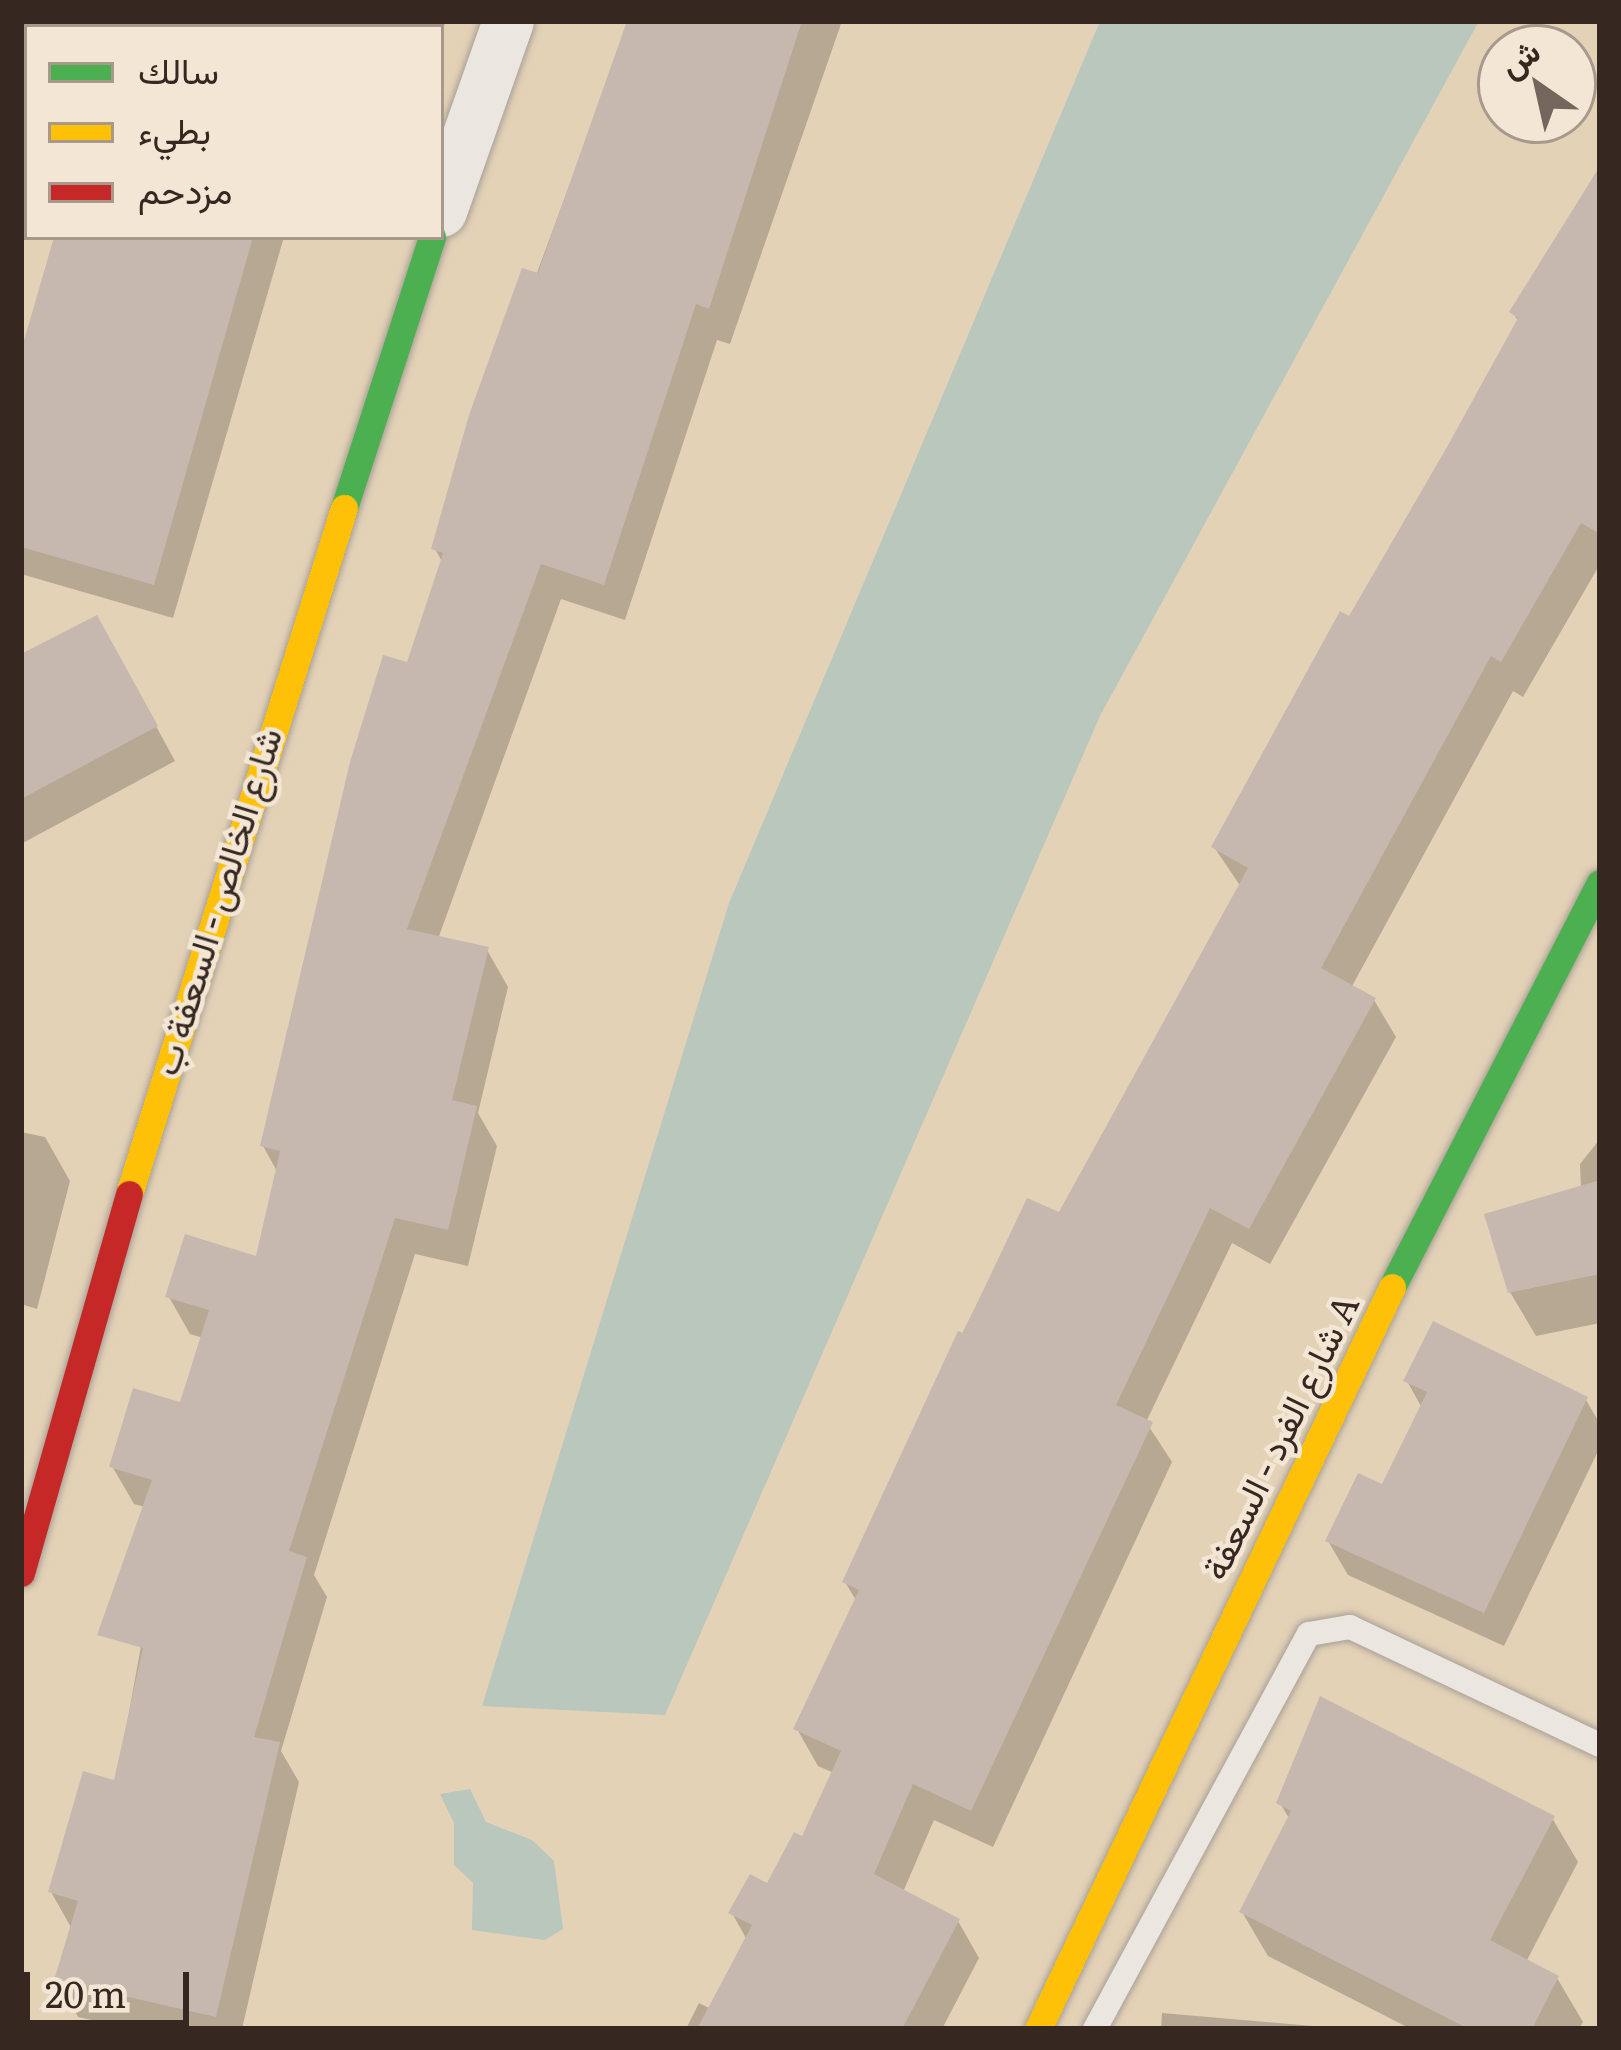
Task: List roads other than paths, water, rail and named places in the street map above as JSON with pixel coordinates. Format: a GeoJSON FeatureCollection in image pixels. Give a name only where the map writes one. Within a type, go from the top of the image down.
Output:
{"type":"FeatureCollection","features":[{"type":"Feature","properties":{"kind":"street"},"geometry":{"type":"LineString","coordinates":[[444,202],[508,21]]}},
{"type":"Feature","properties":{"kind":"street","name":"شارع الخالص - السعفة ب"},"geometry":{"type":"LineString","coordinates":[[21,1573],[199,952],[431,240]]}},
{"type":"Feature","properties":{"kind":"street","name":"شارع الفرد - السعفة A"},"geometry":{"type":"LineString","coordinates":[[1038,2029],[1309,1450],[1600,883]]}},
{"type":"Feature","properties":{"kind":"lane"},"geometry":{"type":"LineString","coordinates":[[1095,2029],[1309,1634],[1350,1627],[1600,1745]]}}]}
